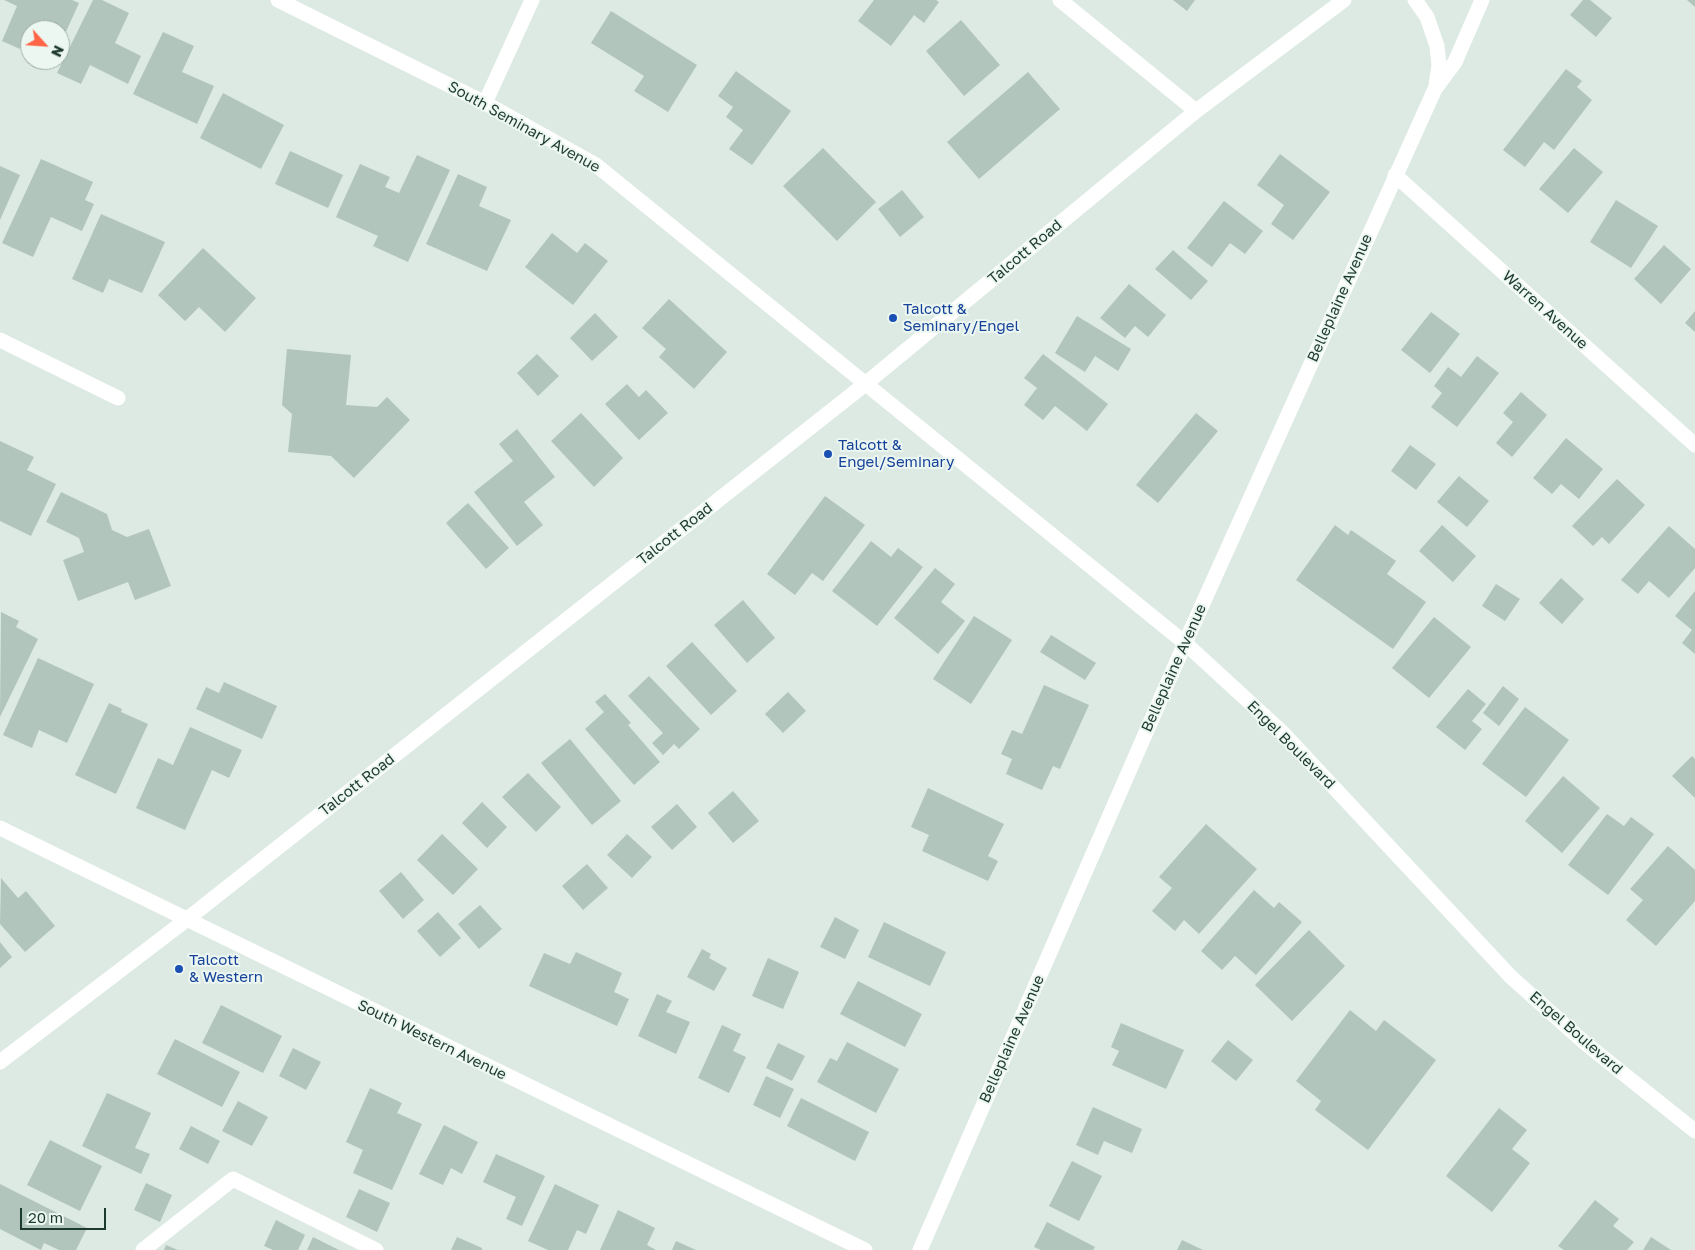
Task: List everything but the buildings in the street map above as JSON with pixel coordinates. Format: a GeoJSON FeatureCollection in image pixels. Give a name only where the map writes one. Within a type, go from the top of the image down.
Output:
{"type":"FeatureCollection","features":[{"type":"Feature","properties":{"kind":"street","name":"South Seminary Avenue"},"geometry":{"type":"LineString","coordinates":[[278,0],[485,103],[596,165],[864,385]]}},
{"type":"Feature","properties":{"kind":"street"},"geometry":{"type":"LineString","coordinates":[[485,103],[532,0]]}},
{"type":"Feature","properties":{"kind":"street"},"geometry":{"type":"LineString","coordinates":[[1060,0],[1196,111]]}},
{"type":"Feature","properties":{"kind":"street","name":"Talcott Road"},"geometry":{"type":"LineString","coordinates":[[0,1062],[186,920],[864,385],[1196,111],[1344,0]]}},
{"type":"Feature","properties":{"kind":"street","name":"Belleplaine Avenue"},"geometry":{"type":"LineString","coordinates":[[1415,0],[1427,17],[1437,46],[1439,66],[1435,89]]}},
{"type":"Feature","properties":{"kind":"street","name":"Belleplaine Avenue"},"geometry":{"type":"LineString","coordinates":[[920,1250],[1184,643],[1435,89],[1455,62],[1482,0]]}},
{"type":"Feature","properties":{"kind":"street","name":"Warren Avenue"},"geometry":{"type":"LineString","coordinates":[[1395,176],[1695,445]]}},
{"type":"Feature","properties":{"kind":"street"},"geometry":{"type":"LineString","coordinates":[[0,340],[118,398]]}},
{"type":"Feature","properties":{"kind":"street","name":"Engel Boulevard"},"geometry":{"type":"LineString","coordinates":[[864,385],[1184,643],[1283,733],[1512,977],[1585,1043],[1695,1131]]}},
{"type":"Feature","properties":{"kind":"street","name":"South Western Avenue"},"geometry":{"type":"LineString","coordinates":[[0,828],[865,1250]]}},
{"type":"Feature","properties":{"kind":"street"},"geometry":{"type":"LineString","coordinates":[[143,1250],[233,1179],[376,1250]]}},
{"type":"Feature","properties":{"kind":"place","name":"Talcott & Seminary/Engel"},"geometry":{"type":"Point","coordinates":[893,318]}},
{"type":"Feature","properties":{"kind":"place","name":"Talcott & Engel/Seminary"},"geometry":{"type":"Point","coordinates":[828,454]}},
{"type":"Feature","properties":{"kind":"place","name":"Talcott & Western"},"geometry":{"type":"Point","coordinates":[179,969]}}]}
